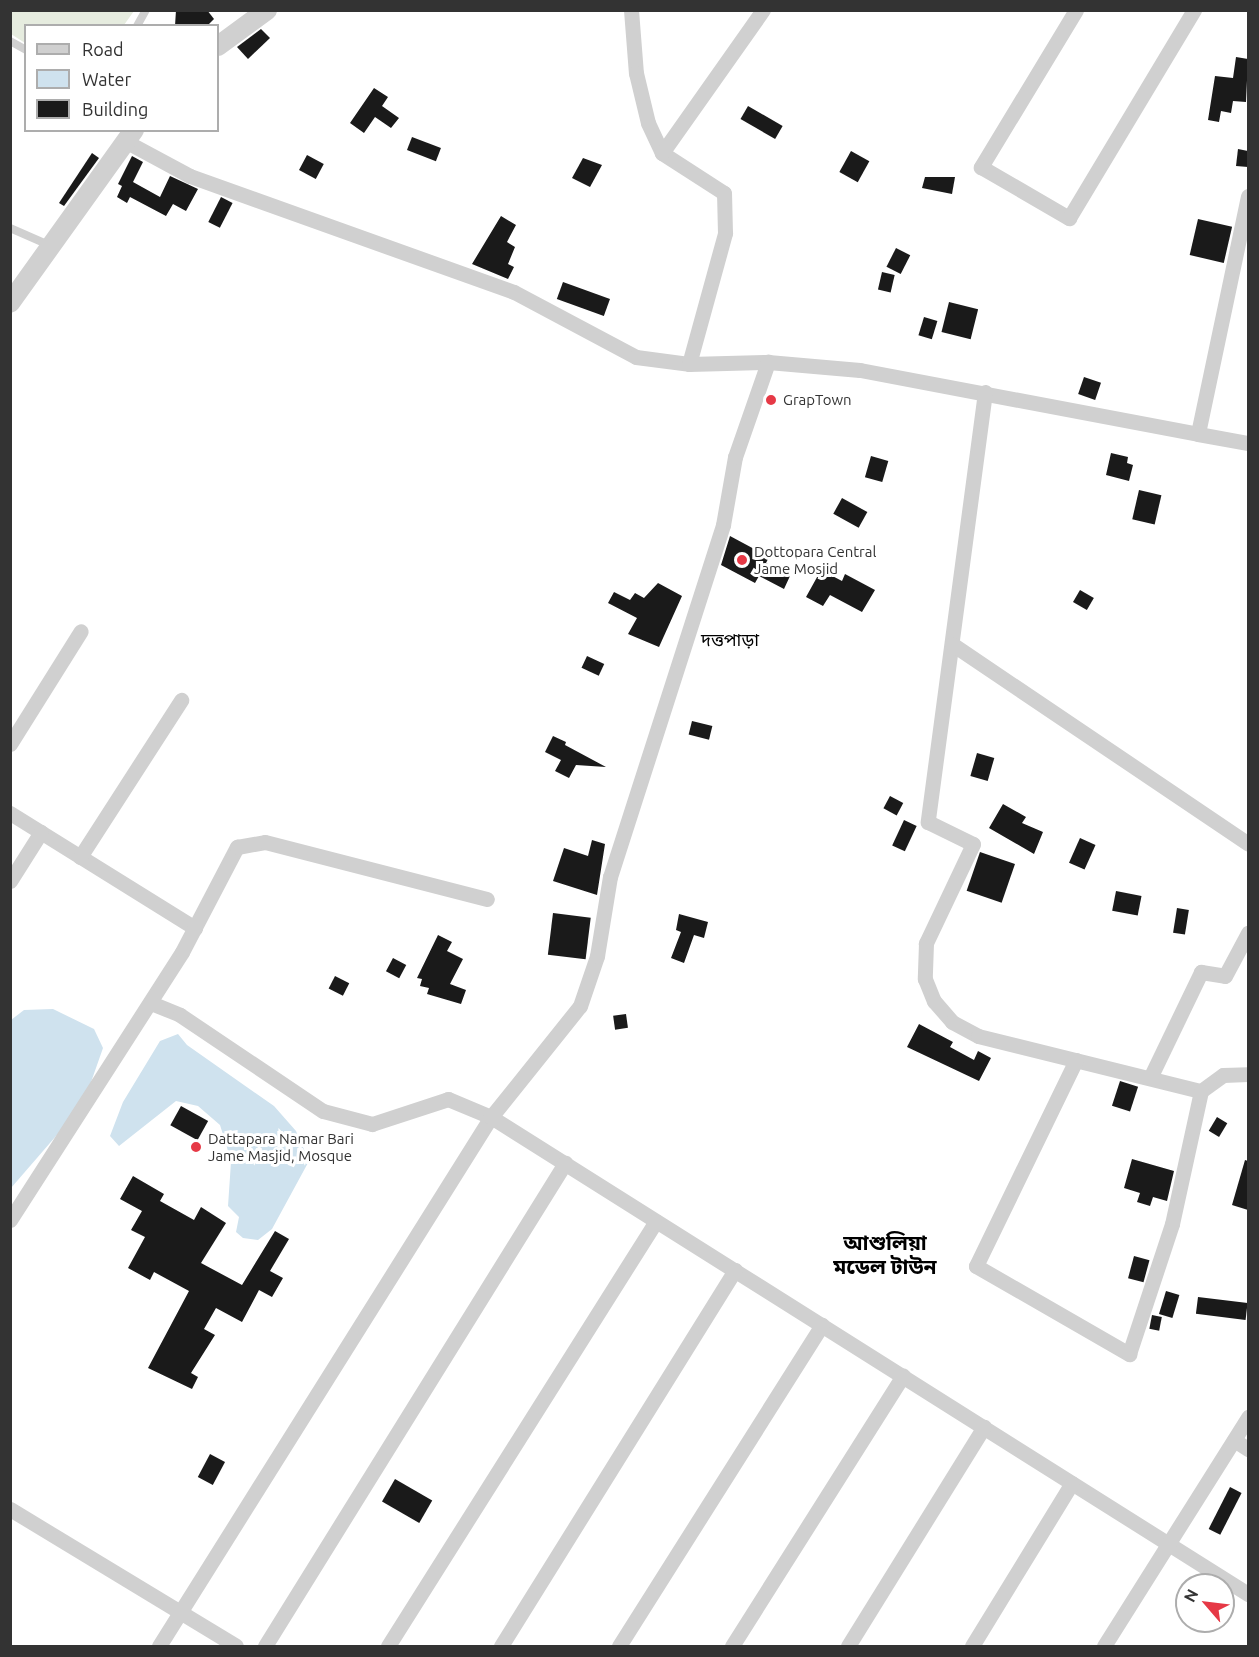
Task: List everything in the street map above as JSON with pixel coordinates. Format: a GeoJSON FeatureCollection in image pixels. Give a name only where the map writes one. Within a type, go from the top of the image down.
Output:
{"type":"FeatureCollection","features":[{"type":"Feature","properties":{"kind":"street"},"geometry":{"type":"LineString","coordinates":[[219,45],[267,10]]}},
{"type":"Feature","properties":{"kind":"street"},"geometry":{"type":"LineString","coordinates":[[631,10],[636,73],[648,123],[662,153],[724,193],[725,233],[689,364]]}},
{"type":"Feature","properties":{"kind":"street"},"geometry":{"type":"LineString","coordinates":[[662,153],[763,10]]}},
{"type":"Feature","properties":{"kind":"street"},"geometry":{"type":"LineString","coordinates":[[1076,10],[981,167],[1069,218],[1194,10]]}},
{"type":"Feature","properties":{"kind":"street"},"geometry":{"type":"LineString","coordinates":[[10,303],[49,245],[130,136],[189,176],[514,292],[636,357],[689,364],[768,362],[860,370],[1248,443]]}},
{"type":"Feature","properties":{"kind":"street"},"geometry":{"type":"LineString","coordinates":[[1198,434],[1248,196]]}},
{"type":"Feature","properties":{"kind":"street"},"geometry":{"type":"LineString","coordinates":[[159,1647],[491,1117],[580,1006],[597,956],[610,877],[723,525],[735,457],[768,362]]}},
{"type":"Feature","properties":{"kind":"street"},"geometry":{"type":"LineString","coordinates":[[985,392],[928,822],[973,844],[926,943],[925,979],[934,1000],[952,1022],[969,1031],[1201,1091]]}},
{"type":"Feature","properties":{"kind":"street"},"geometry":{"type":"LineString","coordinates":[[10,744],[81,632]]}},
{"type":"Feature","properties":{"kind":"street"},"geometry":{"type":"LineString","coordinates":[[952,644],[1248,844]]}},
{"type":"Feature","properties":{"kind":"street"},"geometry":{"type":"LineString","coordinates":[[80,857],[181,700]]}},
{"type":"Feature","properties":{"kind":"street"},"geometry":{"type":"LineString","coordinates":[[10,813],[195,928]]}},
{"type":"Feature","properties":{"kind":"street"},"geometry":{"type":"LineString","coordinates":[[10,881],[41,832]]}},
{"type":"Feature","properties":{"kind":"street"},"geometry":{"type":"LineString","coordinates":[[10,1220],[151,1003],[195,928],[237,847],[265,842],[488,900]]}},
{"type":"Feature","properties":{"kind":"street"},"geometry":{"type":"LineString","coordinates":[[1150,1078],[1201,972],[1225,976],[1248,933]]}},
{"type":"Feature","properties":{"kind":"street"},"geometry":{"type":"LineString","coordinates":[[151,1003],[180,1015],[323,1111],[372,1124],[448,1099],[491,1117],[1248,1594]]}},
{"type":"Feature","properties":{"kind":"street"},"geometry":{"type":"LineString","coordinates":[[1076,1060],[976,1266],[1130,1354],[1172,1224],[1201,1091],[1223,1075],[1248,1074]]}},
{"type":"Feature","properties":{"kind":"street"},"geometry":{"type":"LineString","coordinates":[[265,1647],[565,1163]]}},
{"type":"Feature","properties":{"kind":"street"},"geometry":{"type":"LineString","coordinates":[[388,1647],[656,1221]]}},
{"type":"Feature","properties":{"kind":"street"},"geometry":{"type":"LineString","coordinates":[[501,1647],[735,1270]]}},
{"type":"Feature","properties":{"kind":"street"},"geometry":{"type":"LineString","coordinates":[[619,1647],[822,1325]]}},
{"type":"Feature","properties":{"kind":"street"},"geometry":{"type":"LineString","coordinates":[[732,1647],[903,1376]]}},
{"type":"Feature","properties":{"kind":"street"},"geometry":{"type":"LineString","coordinates":[[1104,1647],[1248,1417]]}},
{"type":"Feature","properties":{"kind":"street"},"geometry":{"type":"LineString","coordinates":[[848,1647],[984,1427]]}},
{"type":"Feature","properties":{"kind":"street"},"geometry":{"type":"LineString","coordinates":[[1234,1440],[1248,1449]]}},
{"type":"Feature","properties":{"kind":"street"},"geometry":{"type":"LineString","coordinates":[[972,1647],[1072,1483]]}},
{"type":"Feature","properties":{"kind":"street"},"geometry":{"type":"LineString","coordinates":[[10,1509],[236,1647]]}},
{"type":"Feature","properties":{"kind":"lane"},"geometry":{"type":"LineString","coordinates":[[138,24],[146,10]]}},
{"type":"Feature","properties":{"kind":"lane"},"geometry":{"type":"LineString","coordinates":[[10,41],[24,49]]}},
{"type":"Feature","properties":{"kind":"lane"},"geometry":{"type":"LineString","coordinates":[[10,228],[49,245]]}},
{"type":"Feature","properties":{"kind":"shaded area"},"geometry":{"type":"Polygon","coordinates":[[[11,10],[134,11],[125,24],[24,24],[24,42],[11,34],[11,10]]]}},
{"type":"Feature","properties":{"kind":"water"},"geometry":{"type":"Polygon","coordinates":[[[53,1009],[94,1029],[103,1048],[90,1085],[69,1121],[11,1188],[11,1020],[24,1010],[53,1009]]]}},
{"type":"Feature","properties":{"kind":"water"},"geometry":{"type":"Polygon","coordinates":[[[178,1034],[187,1045],[274,1106],[296,1131],[309,1161],[272,1229],[258,1240],[243,1238],[236,1232],[239,1217],[228,1206],[231,1162],[226,1144],[220,1125],[198,1106],[176,1101],[119,1146],[110,1136],[123,1102],[160,1041],[178,1034]]]}},
{"type":"Feature","properties":{"kind":"building"},"geometry":{"type":"Polygon","coordinates":[[[176,10],[207,10],[214,19],[209,24],[175,24],[176,10]]]}},
{"type":"Feature","properties":{"kind":"building"},"geometry":{"type":"Polygon","coordinates":[[[261,29],[270,38],[248,59],[237,47],[261,29]]]}},
{"type":"Feature","properties":{"kind":"building"},"geometry":{"type":"Polygon","coordinates":[[[1236,57],[1248,59],[1246,102],[1233,101],[1231,113],[1221,111],[1219,122],[1208,120],[1215,76],[1233,78],[1236,57]]]}},
{"type":"Feature","properties":{"kind":"building"},"geometry":{"type":"Polygon","coordinates":[[[374,88],[388,97],[382,106],[399,118],[391,128],[375,117],[364,133],[350,123],[374,88]]]}},
{"type":"Feature","properties":{"kind":"building"},"geometry":{"type":"Polygon","coordinates":[[[748,106],[783,126],[775,139],[740,119],[748,106]]]}},
{"type":"Feature","properties":{"kind":"building"},"geometry":{"type":"Polygon","coordinates":[[[412,137],[441,148],[436,161],[407,150],[412,137]]]}},
{"type":"Feature","properties":{"kind":"building"},"geometry":{"type":"Polygon","coordinates":[[[1238,149],[1248,151],[1248,167],[1236,166],[1238,149]]]}},
{"type":"Feature","properties":{"kind":"building"},"geometry":{"type":"Polygon","coordinates":[[[851,151],[869,161],[858,182],[839,172],[851,151]]]}},
{"type":"Feature","properties":{"kind":"building"},"geometry":{"type":"Polygon","coordinates":[[[92,153],[99,158],[64,206],[59,203],[92,153]]]}},
{"type":"Feature","properties":{"kind":"building"},"geometry":{"type":"Polygon","coordinates":[[[307,155],[324,164],[316,179],[299,170],[307,155]]]}},
{"type":"Feature","properties":{"kind":"building"},"geometry":{"type":"Polygon","coordinates":[[[132,156],[143,162],[133,182],[160,197],[170,176],[198,189],[186,211],[173,204],[166,216],[130,197],[127,203],[117,197],[122,186],[118,184],[132,156]]]}},
{"type":"Feature","properties":{"kind":"building"},"geometry":{"type":"Polygon","coordinates":[[[583,158],[602,165],[590,187],[572,178],[583,158]]]}},
{"type":"Feature","properties":{"kind":"building"},"geometry":{"type":"Polygon","coordinates":[[[925,177],[955,177],[952,194],[922,188],[925,177]]]}},
{"type":"Feature","properties":{"kind":"building"},"geometry":{"type":"Polygon","coordinates":[[[221,197],[233,203],[220,228],[208,222],[221,197]]]}},
{"type":"Feature","properties":{"kind":"building"},"geometry":{"type":"Polygon","coordinates":[[[501,216],[516,225],[507,242],[515,247],[508,264],[514,267],[508,279],[472,264],[501,216]]]}},
{"type":"Feature","properties":{"kind":"building"},"geometry":{"type":"Polygon","coordinates":[[[1198,219],[1232,227],[1224,263],[1190,255],[1198,219]]]}},
{"type":"Feature","properties":{"kind":"building"},"geometry":{"type":"Polygon","coordinates":[[[896,248],[910,255],[901,274],[886,267],[896,248]]]}},
{"type":"Feature","properties":{"kind":"building"},"geometry":{"type":"Polygon","coordinates":[[[882,272],[895,275],[891,292],[878,290],[882,272]]]}},
{"type":"Feature","properties":{"kind":"building"},"geometry":{"type":"Polygon","coordinates":[[[563,282],[610,299],[604,316],[557,299],[563,282]]]}},
{"type":"Feature","properties":{"kind":"building"},"geometry":{"type":"Polygon","coordinates":[[[949,302],[978,309],[971,339],[942,332],[949,302]]]}},
{"type":"Feature","properties":{"kind":"building"},"geometry":{"type":"Polygon","coordinates":[[[924,317],[937,321],[932,339],[918,335],[924,317]]]}},
{"type":"Feature","properties":{"kind":"building"},"geometry":{"type":"Polygon","coordinates":[[[1084,377],[1101,383],[1095,400],[1078,394],[1084,377]]]}},
{"type":"Feature","properties":{"kind":"building"},"geometry":{"type":"Polygon","coordinates":[[[1111,453],[1128,457],[1127,463],[1133,465],[1129,481],[1106,475],[1111,453]]]}},
{"type":"Feature","properties":{"kind":"building"},"geometry":{"type":"Polygon","coordinates":[[[871,456],[888,461],[882,482],[865,477],[871,456]]]}},
{"type":"Feature","properties":{"kind":"building"},"geometry":{"type":"Polygon","coordinates":[[[1139,490],[1161,495],[1155,524],[1132,519],[1139,490]]]}},
{"type":"Feature","properties":{"kind":"building"},"geometry":{"type":"Polygon","coordinates":[[[842,498],[867,512],[859,528],[833,514],[842,498]]]}},
{"type":"Feature","properties":{"kind":"building","name":"Dottopara Central Jame Mosjid"},"geometry":{"type":"Polygon","coordinates":[[[730,536],[769,557],[766,563],[790,576],[784,589],[759,576],[755,583],[721,565],[730,536]]]}},
{"type":"Feature","properties":{"kind":"building"},"geometry":{"type":"Polygon","coordinates":[[[821,570],[842,581],[845,574],[875,590],[862,612],[830,595],[823,606],[806,597],[821,570]]]}},
{"type":"Feature","properties":{"kind":"building"},"geometry":{"type":"Polygon","coordinates":[[[658,583],[682,596],[659,647],[628,634],[637,618],[608,603],[614,592],[630,600],[635,593],[644,598],[658,583]]]}},
{"type":"Feature","properties":{"kind":"building"},"geometry":{"type":"Polygon","coordinates":[[[1080,590],[1094,598],[1087,610],[1073,602],[1080,590]]]}},
{"type":"Feature","properties":{"kind":"building"},"geometry":{"type":"Polygon","coordinates":[[[587,656],[604,664],[599,676],[582,668],[587,656]]]}},
{"type":"Feature","properties":{"kind":"building"},"geometry":{"type":"Polygon","coordinates":[[[692,721],[712,726],[709,740],[689,735],[692,721]]]}},
{"type":"Feature","properties":{"kind":"building"},"geometry":{"type":"Polygon","coordinates":[[[553,736],[606,767],[576,765],[569,778],[555,771],[561,760],[545,752],[553,736]]]}},
{"type":"Feature","properties":{"kind":"building"},"geometry":{"type":"Polygon","coordinates":[[[977,753],[994,758],[988,781],[970,776],[977,753]]]}},
{"type":"Feature","properties":{"kind":"building"},"geometry":{"type":"Polygon","coordinates":[[[890,796],[903,803],[897,815],[883,808],[890,796]]]}},
{"type":"Feature","properties":{"kind":"building"},"geometry":{"type":"Polygon","coordinates":[[[1003,804],[1026,817],[1022,823],[1043,832],[1034,854],[989,828],[1003,804]]]}},
{"type":"Feature","properties":{"kind":"building"},"geometry":{"type":"Polygon","coordinates":[[[904,820],[917,826],[905,851],[892,845],[904,820]]]}},
{"type":"Feature","properties":{"kind":"building"},"geometry":{"type":"Polygon","coordinates":[[[1080,838],[1096,845],[1085,870],[1069,863],[1080,838]]]}},
{"type":"Feature","properties":{"kind":"building"},"geometry":{"type":"Polygon","coordinates":[[[592,840],[605,844],[597,895],[553,881],[564,848],[588,856],[592,840]]]}},
{"type":"Feature","properties":{"kind":"building"},"geometry":{"type":"Polygon","coordinates":[[[980,852],[1015,864],[1002,903],[967,891],[980,852]]]}},
{"type":"Feature","properties":{"kind":"building"},"geometry":{"type":"Polygon","coordinates":[[[1116,891],[1142,896],[1138,916],[1112,911],[1116,891]]]}},
{"type":"Feature","properties":{"kind":"building"},"geometry":{"type":"Polygon","coordinates":[[[1177,908],[1189,910],[1185,935],[1173,933],[1177,908]]]}},
{"type":"Feature","properties":{"kind":"building"},"geometry":{"type":"Polygon","coordinates":[[[553,913],[591,918],[586,959],[548,955],[553,913]]]}},
{"type":"Feature","properties":{"kind":"building"},"geometry":{"type":"Polygon","coordinates":[[[679,914],[708,922],[704,938],[694,935],[684,963],[671,958],[681,932],[676,930],[679,914]]]}},
{"type":"Feature","properties":{"kind":"building"},"geometry":{"type":"Polygon","coordinates":[[[438,935],[452,942],[447,951],[463,959],[450,984],[466,990],[461,1004],[427,994],[429,988],[420,986],[422,979],[417,978],[438,935]]]}},
{"type":"Feature","properties":{"kind":"building"},"geometry":{"type":"Polygon","coordinates":[[[393,958],[406,965],[399,978],[386,971],[393,958]]]}},
{"type":"Feature","properties":{"kind":"building"},"geometry":{"type":"Polygon","coordinates":[[[335,976],[349,983],[343,996],[329,988],[335,976]]]}},
{"type":"Feature","properties":{"kind":"building"},"geometry":{"type":"Polygon","coordinates":[[[626,1014],[628,1028],[615,1030],[613,1016],[626,1014]]]}},
{"type":"Feature","properties":{"kind":"building"},"geometry":{"type":"Polygon","coordinates":[[[919,1024],[953,1042],[950,1047],[974,1060],[978,1051],[991,1058],[979,1081],[907,1047],[919,1024]]]}},
{"type":"Feature","properties":{"kind":"building"},"geometry":{"type":"Polygon","coordinates":[[[1120,1081],[1138,1087],[1130,1112],[1112,1106],[1120,1081]]]}},
{"type":"Feature","properties":{"kind":"building"},"geometry":{"type":"Polygon","coordinates":[[[181,1106],[208,1121],[197,1140],[170,1125],[181,1106]]]}},
{"type":"Feature","properties":{"kind":"building"},"geometry":{"type":"Polygon","coordinates":[[[1217,1117],[1227,1123],[1219,1137],[1209,1131],[1217,1117]]]}},
{"type":"Feature","properties":{"kind":"building"},"geometry":{"type":"Polygon","coordinates":[[[1132,1159],[1174,1171],[1167,1201],[1153,1197],[1150,1206],[1137,1202],[1140,1193],[1124,1188],[1132,1159]]]}},
{"type":"Feature","properties":{"kind":"building"},"geometry":{"type":"Polygon","coordinates":[[[1245,1160],[1248,1161],[1248,1210],[1232,1205],[1245,1160]]]}},
{"type":"Feature","properties":{"kind":"building"},"geometry":{"type":"Polygon","coordinates":[[[133,1176],[164,1194],[160,1201],[194,1220],[201,1207],[226,1223],[201,1263],[242,1285],[275,1231],[289,1239],[270,1271],[283,1278],[272,1297],[259,1290],[242,1322],[216,1308],[204,1329],[215,1335],[191,1373],[198,1377],[192,1389],[148,1368],[189,1291],[154,1272],[150,1280],[128,1268],[145,1237],[131,1230],[142,1211],[120,1199],[133,1176]]]}},
{"type":"Feature","properties":{"kind":"building"},"geometry":{"type":"Polygon","coordinates":[[[1134,1256],[1149,1260],[1144,1282],[1128,1278],[1134,1256]]]}},
{"type":"Feature","properties":{"kind":"building"},"geometry":{"type":"Polygon","coordinates":[[[1166,1291],[1179,1295],[1172,1318],[1159,1314],[1166,1291]]]}},
{"type":"Feature","properties":{"kind":"building"},"geometry":{"type":"Polygon","coordinates":[[[1198,1297],[1248,1303],[1246,1320],[1196,1314],[1198,1297]]]}},
{"type":"Feature","properties":{"kind":"building"},"geometry":{"type":"Polygon","coordinates":[[[1152,1315],[1162,1317],[1159,1331],[1149,1329],[1152,1315]]]}},
{"type":"Feature","properties":{"kind":"building"},"geometry":{"type":"Polygon","coordinates":[[[210,1454],[225,1462],[213,1485],[198,1477],[210,1454]]]}},
{"type":"Feature","properties":{"kind":"building"},"geometry":{"type":"Polygon","coordinates":[[[395,1479],[432,1500],[419,1523],[382,1502],[395,1479]]]}},
{"type":"Feature","properties":{"kind":"building"},"geometry":{"type":"Polygon","coordinates":[[[1230,1487],[1242,1493],[1220,1535],[1209,1529],[1230,1487]]]}},
{"type":"Feature","properties":{"kind":"place","name":"GrapTown"},"geometry":{"type":"Point","coordinates":[771,400]}},
{"type":"Feature","properties":{"kind":"place","name":"Dottopara Central Jame Mosjid"},"geometry":{"type":"Point","coordinates":[742,560]}},
{"type":"Feature","properties":{"kind":"place","name":"Dattapara Namar Bari Jame Masjid, Mosque"},"geometry":{"type":"Point","coordinates":[196,1147]}},
{"type":"Feature","properties":{"kind":"district","name":"দত্তপাড়া"},"geometry":{"type":"Point","coordinates":[730,639]}},
{"type":"Feature","properties":{"kind":"district","name":"আশুলিয়া মডেল টাউন"},"geometry":{"type":"Point","coordinates":[885,1254]}}]}
